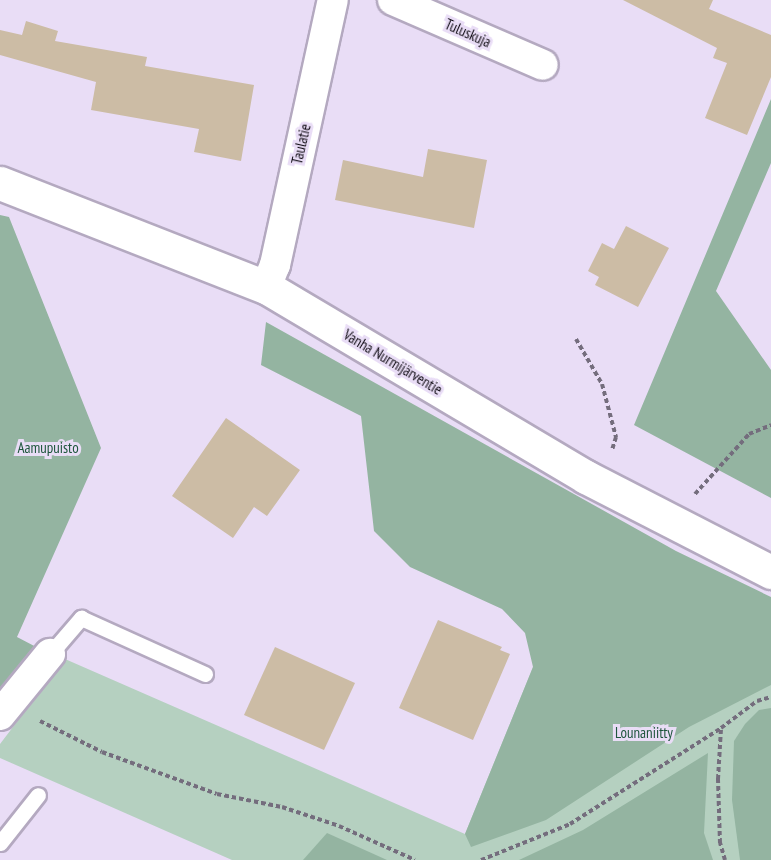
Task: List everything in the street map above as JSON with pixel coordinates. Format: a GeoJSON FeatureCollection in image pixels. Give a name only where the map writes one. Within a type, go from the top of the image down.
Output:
{"type":"FeatureCollection","features":[{"type":"Feature","properties":{"kind":"street","name":"Taulatie"},"geometry":{"type":"LineString","coordinates":[[266,286],[275,265],[333,0]]}},
{"type":"Feature","properties":{"kind":"street","name":"Tuluskuja"},"geometry":{"type":"LineString","coordinates":[[393,0],[543,65]]}},
{"type":"Feature","properties":{"kind":"street","name":"Vanha Nurmijärventie"},"geometry":{"type":"LineString","coordinates":[[0,183],[266,286],[599,483],[771,572]]}},
{"type":"Feature","properties":{"kind":"street"},"geometry":{"type":"LineString","coordinates":[[4,710],[50,654]]}},
{"type":"Feature","properties":{"kind":"lane"},"geometry":{"type":"LineString","coordinates":[[50,654],[81,618],[205,674]]}},
{"type":"Feature","properties":{"kind":"lane"},"geometry":{"type":"LineString","coordinates":[[0,843],[38,795]]}},
{"type":"Feature","properties":{"kind":"path"},"geometry":{"type":"LineString","coordinates":[[576,339],[602,384],[616,437],[599,483]]}},
{"type":"Feature","properties":{"kind":"path"},"geometry":{"type":"LineString","coordinates":[[689,500],[750,434],[771,425]]}},
{"type":"Feature","properties":{"kind":"path"},"geometry":{"type":"LineString","coordinates":[[482,860],[570,824],[721,728],[756,701],[771,697]]}},
{"type":"Feature","properties":{"kind":"path"},"geometry":{"type":"LineString","coordinates":[[4,710],[102,752],[217,794],[282,807],[339,826],[416,860]]}},
{"type":"Feature","properties":{"kind":"path"},"geometry":{"type":"LineString","coordinates":[[721,728],[718,790],[725,860]]}},
{"type":"Feature","properties":{"kind":"green space"},"geometry":{"type":"Polygon","coordinates":[[[771,99],[771,163],[716,291],[771,370],[771,498],[634,425],[771,99]]]}},
{"type":"Feature","properties":{"kind":"green space","name":"Aamupuisto"},"geometry":{"type":"Polygon","coordinates":[[[0,215],[9,217],[101,448],[17,637],[40,649],[7,691],[0,688],[0,215]]]}},
{"type":"Feature","properties":{"kind":"green space"},"geometry":{"type":"Polygon","coordinates":[[[266,322],[676,551],[771,597],[771,685],[689,727],[546,820],[471,847],[465,834],[533,667],[525,633],[502,609],[410,567],[374,531],[361,416],[261,365],[266,322]]]}},
{"type":"Feature","properties":{"kind":"green space","name":"Lounaniitty"},"geometry":{"type":"Polygon","coordinates":[[[771,614],[771,860],[232,860],[0,758],[0,744],[65,659],[465,834],[533,667],[771,614]]]}},
{"type":"Feature","properties":{"kind":"green space"},"geometry":{"type":"Polygon","coordinates":[[[771,708],[771,860],[740,860],[732,800],[734,741],[745,724],[759,710],[771,708]]]}},
{"type":"Feature","properties":{"kind":"green space"},"geometry":{"type":"Polygon","coordinates":[[[708,753],[704,833],[713,860],[519,860],[583,830],[708,753]]]}},
{"type":"Feature","properties":{"kind":"green space"},"geometry":{"type":"Polygon","coordinates":[[[327,833],[387,860],[303,860],[327,833]]]}},
{"type":"Feature","properties":{"kind":"building"},"geometry":{"type":"Polygon","coordinates":[[[623,0],[713,0],[709,9],[771,35],[771,77],[747,135],[705,118],[727,63],[713,58],[717,48],[623,0]]]}},
{"type":"Feature","properties":{"kind":"building"},"geometry":{"type":"Polygon","coordinates":[[[26,21],[58,31],[55,41],[147,57],[145,66],[254,85],[241,161],[194,152],[199,129],[91,110],[96,82],[0,55],[0,30],[22,35],[26,21]]]}},
{"type":"Feature","properties":{"kind":"building"},"geometry":{"type":"Polygon","coordinates":[[[428,149],[487,160],[474,228],[335,200],[343,160],[423,177],[428,149]]]}},
{"type":"Feature","properties":{"kind":"building"},"geometry":{"type":"Polygon","coordinates":[[[626,226],[669,248],[638,307],[595,285],[599,277],[588,271],[602,243],[614,249],[626,226]]]}},
{"type":"Feature","properties":{"kind":"building"},"geometry":{"type":"Polygon","coordinates":[[[226,418],[300,470],[267,516],[254,507],[233,538],[172,496],[226,418]]]}},
{"type":"Feature","properties":{"kind":"building"},"geometry":{"type":"Polygon","coordinates":[[[438,620],[502,647],[500,650],[510,654],[473,740],[399,708],[438,620]]]}},
{"type":"Feature","properties":{"kind":"building"},"geometry":{"type":"Polygon","coordinates":[[[275,647],[355,683],[324,750],[244,715],[275,647]]]}}]}
